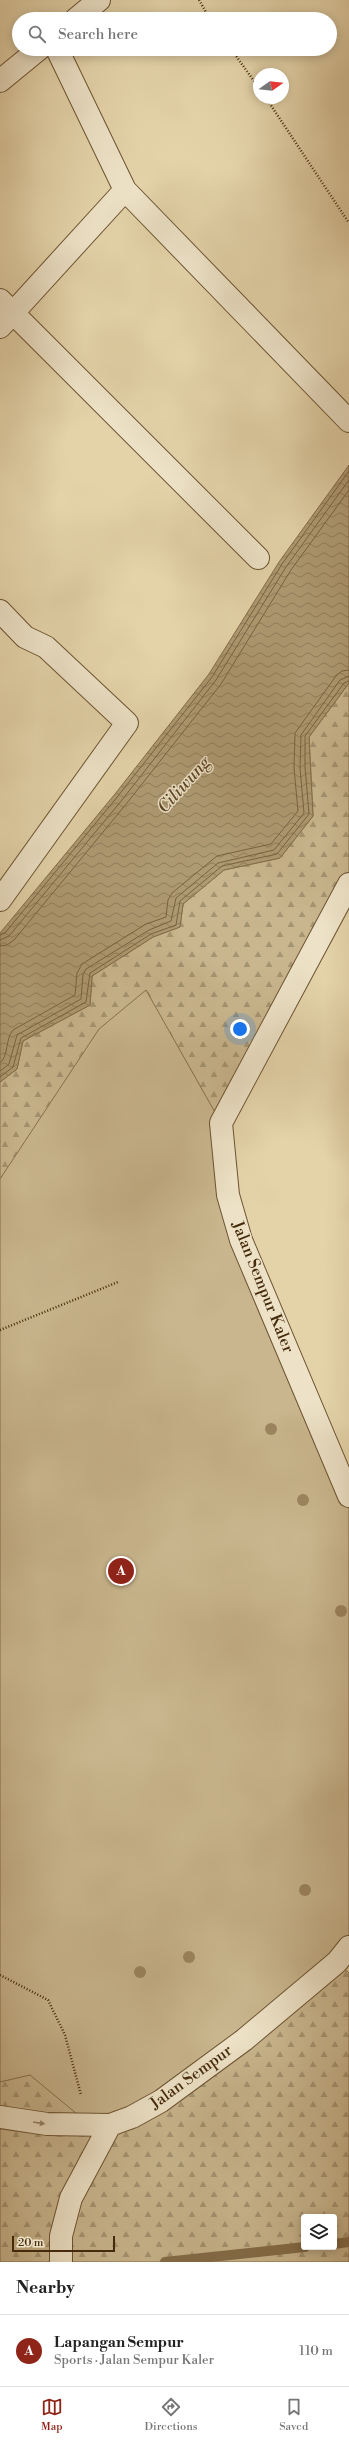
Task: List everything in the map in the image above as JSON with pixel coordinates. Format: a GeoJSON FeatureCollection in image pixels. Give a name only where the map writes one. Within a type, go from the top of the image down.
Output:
{"type":"FeatureCollection","features":[{"type":"Feature","properties":{"kind":"street"},"geometry":{"type":"LineString","coordinates":[[84,12],[99,0]]}},
{"type":"Feature","properties":{"kind":"street"},"geometry":{"type":"LineString","coordinates":[[0,81],[30,56]]}},
{"type":"Feature","properties":{"kind":"street"},"geometry":{"type":"LineString","coordinates":[[60,56],[125,190],[349,421]]}},
{"type":"Feature","properties":{"kind":"street"},"geometry":{"type":"LineString","coordinates":[[125,190],[4,314],[258,558]]}},
{"type":"Feature","properties":{"kind":"street"},"geometry":{"type":"LineString","coordinates":[[0,611],[25,637],[46,647],[127,723],[2,893]]}},
{"type":"Feature","properties":{"kind":"street","name":"Jalan Sempur Kaler"},"geometry":{"type":"LineString","coordinates":[[349,884],[221,1123],[228,1195],[241,1240],[349,1496]]}},
{"type":"Feature","properties":{"kind":"street","name":"Jalan Sempur"},"geometry":{"type":"LineString","coordinates":[[0,2117],[47,2124],[110,2124],[138,2115],[195,2076],[294,1998],[337,1962],[349,1947]]}},
{"type":"Feature","properties":{"kind":"street"},"geometry":{"type":"LineString","coordinates":[[61,2262],[61,2236],[71,2198],[110,2124]]}},
{"type":"Feature","properties":{"kind":"path"},"geometry":{"type":"LineString","coordinates":[[199,0],[206,12]]}},
{"type":"Feature","properties":{"kind":"path"},"geometry":{"type":"LineString","coordinates":[[236,56],[253,80]]}},
{"type":"Feature","properties":{"kind":"path"},"geometry":{"type":"LineString","coordinates":[[270,104],[349,223]]}},
{"type":"Feature","properties":{"kind":"path"},"geometry":{"type":"LineString","coordinates":[[0,1330],[118,1282]]}},
{"type":"Feature","properties":{"kind":"path"},"geometry":{"type":"LineString","coordinates":[[0,1975],[48,2000],[65,2035],[89,2124]]}},
{"type":"Feature","properties":{"kind":"green space"},"geometry":{"type":"Polygon","coordinates":[[[349,683],[349,881],[221,1123],[0,1330],[0,1082],[17,1069],[23,1041],[90,1005],[92,976],[153,937],[180,927],[183,904],[224,870],[280,858],[313,816],[309,737],[349,683]]]}},
{"type":"Feature","properties":{"kind":"green space"},"geometry":{"type":"Polygon","coordinates":[[[146,990],[221,1123],[227,1183],[349,1497],[349,1947],[137,2115],[89,2124],[30,2075],[0,2082],[0,1179],[99,1029],[146,990]]]}},
{"type":"Feature","properties":{"kind":"green space"},"geometry":{"type":"Polygon","coordinates":[[[337,1962],[349,1973],[349,2262],[0,2262],[0,1990],[337,1962]]]}},
{"type":"Feature","properties":{"kind":"water","name":"Ciliwung"},"geometry":{"type":"Polygon","coordinates":[[[349,465],[349,683],[309,737],[313,816],[280,858],[224,870],[183,904],[180,927],[153,937],[92,976],[90,1005],[23,1041],[17,1069],[0,1082],[0,933],[115,794],[209,674],[279,562],[349,465]]]}},
{"type":"Feature","properties":{"kind":"waterway"},"geometry":{"type":"LineString","coordinates":[[337,2244],[349,2242]]}},
{"type":"Feature","properties":{"kind":"waterway"},"geometry":{"type":"LineString","coordinates":[[165,2262],[301,2247]]}},
{"type":"Feature","properties":{"kind":"place","name":"Lapangan Sempur"},"geometry":{"type":"Point","coordinates":[121,1571]}}]}
